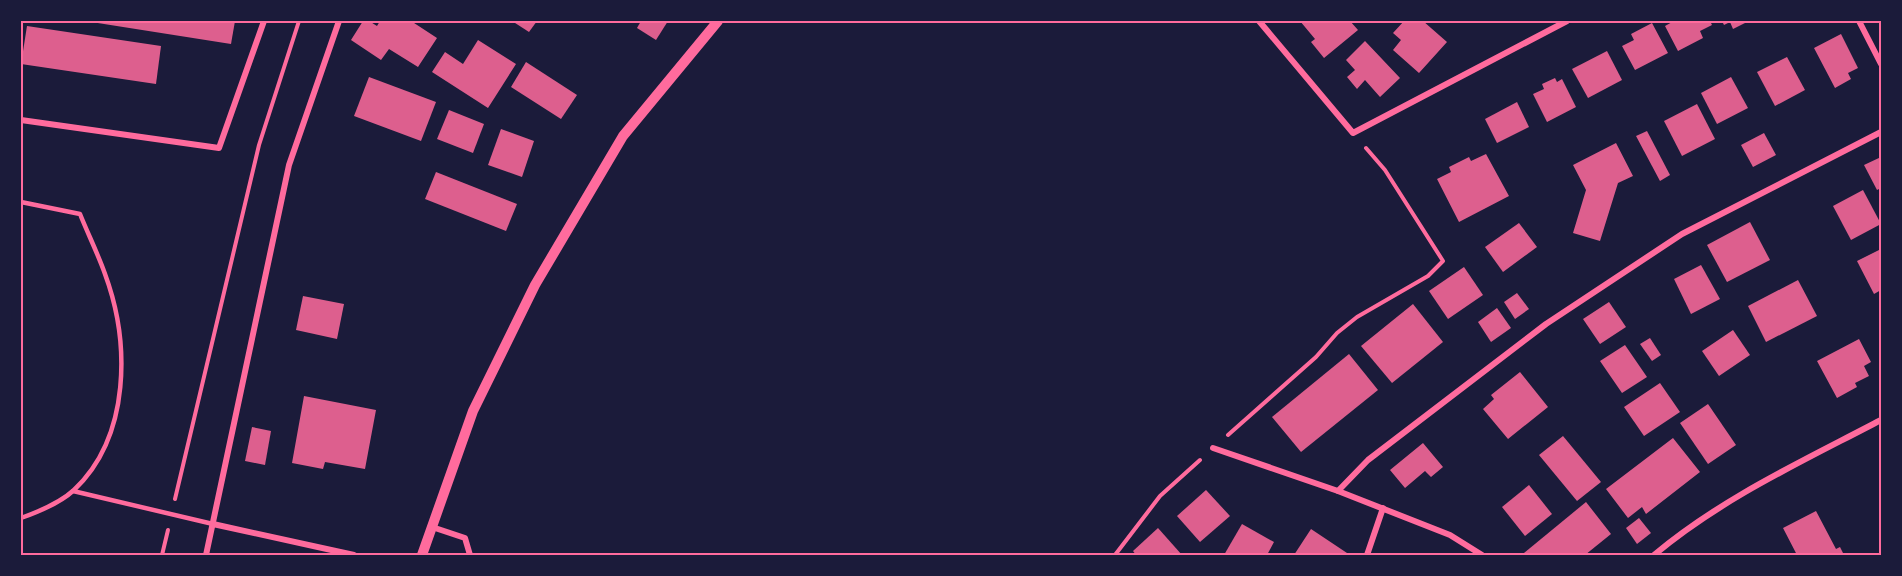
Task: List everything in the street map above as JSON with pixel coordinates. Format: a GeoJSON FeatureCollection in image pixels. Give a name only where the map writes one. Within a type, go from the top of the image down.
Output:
{"type":"FeatureCollection","features":[{"type":"Feature","properties":{"kind":"street"},"geometry":{"type":"LineString","coordinates":[[21,120],[219,148],[264,21]]}},
{"type":"Feature","properties":{"kind":"street"},"geometry":{"type":"LineString","coordinates":[[206,555],[288,165],[339,21]]}},
{"type":"Feature","properties":{"kind":"street"},"geometry":{"type":"LineString","coordinates":[[422,555],[474,411],[535,285],[623,136],[718,21]]}},
{"type":"Feature","properties":{"kind":"street"},"geometry":{"type":"LineString","coordinates":[[1259,21],[1353,133],[1567,21]]}},
{"type":"Feature","properties":{"kind":"street"},"geometry":{"type":"LineString","coordinates":[[1859,21],[1881,64]]}},
{"type":"Feature","properties":{"kind":"street"},"geometry":{"type":"LineString","coordinates":[[1338,491],[1368,460],[1546,324],[1682,234],[1881,132]]}},
{"type":"Feature","properties":{"kind":"street"},"geometry":{"type":"LineString","coordinates":[[1654,555],[1686,528],[1741,493],[1881,420]]}},
{"type":"Feature","properties":{"kind":"street"},"geometry":{"type":"LineString","coordinates":[[1213,448],[1383,508],[1450,535],[1482,555]]}},
{"type":"Feature","properties":{"kind":"street"},"geometry":{"type":"LineString","coordinates":[[1367,555],[1383,508]]}},
{"type":"Feature","properties":{"kind":"street"},"geometry":{"type":"LineString","coordinates":[[213,524],[354,555]]}},
{"type":"Feature","properties":{"kind":"street"},"geometry":{"type":"LineString","coordinates":[[432,527],[465,538],[470,555]]}},
{"type":"Feature","properties":{"kind":"lane"},"geometry":{"type":"LineString","coordinates":[[21,202],[80,214],[106,275],[121,340],[123,375],[114,419],[99,458],[73,491],[38,512],[21,518]]}},
{"type":"Feature","properties":{"kind":"lane"},"geometry":{"type":"LineString","coordinates":[[73,491],[213,524]]}},
{"type":"Feature","properties":{"kind":"path"},"geometry":{"type":"LineString","coordinates":[[162,555],[259,145],[299,21]]}},
{"type":"Feature","properties":{"kind":"path"},"geometry":{"type":"LineString","coordinates":[[1115,555],[1160,496],[1316,357],[1337,333],[1357,317],[1428,276],[1443,261],[1385,170],[1353,133]]}},
{"type":"Feature","properties":{"kind":"building"},"geometry":{"type":"Polygon","coordinates":[[[85,21],[235,21],[231,44],[85,21]]]}},
{"type":"Feature","properties":{"kind":"building"},"geometry":{"type":"Polygon","coordinates":[[[363,21],[369,21],[377,26],[380,21],[411,21],[437,38],[418,67],[389,49],[381,60],[351,40],[363,21]]]}},
{"type":"Feature","properties":{"kind":"building"},"geometry":{"type":"Polygon","coordinates":[[[512,21],[537,21],[529,32],[512,21]]]}},
{"type":"Feature","properties":{"kind":"building"},"geometry":{"type":"Polygon","coordinates":[[[641,21],[668,21],[656,40],[637,28],[641,21]]]}},
{"type":"Feature","properties":{"kind":"building"},"geometry":{"type":"Polygon","coordinates":[[[1300,21],[1350,21],[1358,30],[1324,58],[1311,42],[1315,39],[1300,21]]]}},
{"type":"Feature","properties":{"kind":"building"},"geometry":{"type":"Polygon","coordinates":[[[1404,21],[1423,21],[1447,42],[1419,73],[1393,50],[1401,40],[1393,33],[1404,21]]]}},
{"type":"Feature","properties":{"kind":"building"},"geometry":{"type":"Polygon","coordinates":[[[1674,21],[1710,21],[1712,25],[1700,31],[1703,38],[1678,51],[1665,26],[1674,21]]]}},
{"type":"Feature","properties":{"kind":"building"},"geometry":{"type":"Polygon","coordinates":[[[1722,21],[1749,21],[1733,29],[1730,22],[1724,25],[1722,21]]]}},
{"type":"Feature","properties":{"kind":"building"},"geometry":{"type":"Polygon","coordinates":[[[1652,23],[1668,53],[1635,70],[1622,46],[1634,40],[1631,34],[1652,23]]]}},
{"type":"Feature","properties":{"kind":"building"},"geometry":{"type":"Polygon","coordinates":[[[27,26],[161,46],[156,84],[21,64],[27,26]]]}},
{"type":"Feature","properties":{"kind":"building"},"geometry":{"type":"Polygon","coordinates":[[[1841,34],[1858,68],[1848,73],[1851,79],[1835,88],[1814,48],[1841,34]]]}},
{"type":"Feature","properties":{"kind":"building"},"geometry":{"type":"Polygon","coordinates":[[[478,40],[516,64],[488,108],[432,72],[445,52],[463,64],[478,40]]]}},
{"type":"Feature","properties":{"kind":"building"},"geometry":{"type":"Polygon","coordinates":[[[1365,41],[1400,78],[1380,97],[1365,80],[1357,89],[1347,77],[1355,70],[1346,60],[1365,41]]]}},
{"type":"Feature","properties":{"kind":"building"},"geometry":{"type":"Polygon","coordinates":[[[1607,51],[1622,80],[1588,98],[1572,69],[1607,51]]]}},
{"type":"Feature","properties":{"kind":"building"},"geometry":{"type":"Polygon","coordinates":[[[1787,57],[1805,90],[1775,106],[1757,72],[1787,57]]]}},
{"type":"Feature","properties":{"kind":"building"},"geometry":{"type":"Polygon","coordinates":[[[526,62],[577,95],[561,119],[511,87],[526,62]]]}},
{"type":"Feature","properties":{"kind":"building"},"geometry":{"type":"Polygon","coordinates":[[[369,77],[436,102],[421,141],[354,116],[369,77]]]}},
{"type":"Feature","properties":{"kind":"building"},"geometry":{"type":"Polygon","coordinates":[[[1731,77],[1748,108],[1717,124],[1701,93],[1731,77]]]}},
{"type":"Feature","properties":{"kind":"building"},"geometry":{"type":"Polygon","coordinates":[[[1555,78],[1557,82],[1562,79],[1576,107],[1547,122],[1533,94],[1544,89],[1542,84],[1555,78]]]}},
{"type":"Feature","properties":{"kind":"building"},"geometry":{"type":"Polygon","coordinates":[[[1517,102],[1529,127],[1497,143],[1485,119],[1517,102]]]}},
{"type":"Feature","properties":{"kind":"building"},"geometry":{"type":"Polygon","coordinates":[[[1697,104],[1715,139],[1682,156],[1664,121],[1697,104]]]}},
{"type":"Feature","properties":{"kind":"building"},"geometry":{"type":"Polygon","coordinates":[[[449,110],[484,124],[473,153],[437,139],[449,110]]]}},
{"type":"Feature","properties":{"kind":"building"},"geometry":{"type":"Polygon","coordinates":[[[501,129],[534,141],[522,177],[488,165],[501,129]]]}},
{"type":"Feature","properties":{"kind":"building"},"geometry":{"type":"Polygon","coordinates":[[[1647,131],[1670,175],[1660,181],[1636,136],[1647,131]]]}},
{"type":"Feature","properties":{"kind":"building"},"geometry":{"type":"Polygon","coordinates":[[[1764,133],[1776,155],[1753,167],[1741,145],[1764,133]]]}},
{"type":"Feature","properties":{"kind":"building"},"geometry":{"type":"Polygon","coordinates":[[[1616,143],[1633,176],[1618,183],[1600,241],[1573,233],[1586,190],[1573,165],[1616,143]]]}},
{"type":"Feature","properties":{"kind":"building"},"geometry":{"type":"Polygon","coordinates":[[[1486,154],[1509,196],[1459,222],[1437,179],[1451,172],[1449,167],[1469,157],[1471,161],[1486,154]]]}},
{"type":"Feature","properties":{"kind":"building"},"geometry":{"type":"Polygon","coordinates":[[[1881,157],[1881,188],[1877,190],[1864,165],[1881,157]]]}},
{"type":"Feature","properties":{"kind":"building"},"geometry":{"type":"Polygon","coordinates":[[[436,172],[517,204],[506,231],[425,199],[436,172]]]}},
{"type":"Feature","properties":{"kind":"building"},"geometry":{"type":"Polygon","coordinates":[[[1863,190],[1881,224],[1851,240],[1833,206],[1863,190]]]}},
{"type":"Feature","properties":{"kind":"building"},"geometry":{"type":"Polygon","coordinates":[[[1750,222],[1770,260],[1727,282],[1707,245],[1750,222]]]}},
{"type":"Feature","properties":{"kind":"building"},"geometry":{"type":"Polygon","coordinates":[[[1519,223],[1537,247],[1503,272],[1485,247],[1519,223]]]}},
{"type":"Feature","properties":{"kind":"building"},"geometry":{"type":"Polygon","coordinates":[[[1881,249],[1881,290],[1874,294],[1857,261],[1881,249]]]}},
{"type":"Feature","properties":{"kind":"building"},"geometry":{"type":"Polygon","coordinates":[[[1701,265],[1720,299],[1691,314],[1674,279],[1701,265]]]}},
{"type":"Feature","properties":{"kind":"building"},"geometry":{"type":"Polygon","coordinates":[[[1464,267],[1483,295],[1448,319],[1429,291],[1464,267]]]}},
{"type":"Feature","properties":{"kind":"building"},"geometry":{"type":"Polygon","coordinates":[[[1798,280],[1817,316],[1766,342],[1748,306],[1798,280]]]}},
{"type":"Feature","properties":{"kind":"building"},"geometry":{"type":"Polygon","coordinates":[[[1517,293],[1529,309],[1515,319],[1504,302],[1517,293]]]}},
{"type":"Feature","properties":{"kind":"building"},"geometry":{"type":"Polygon","coordinates":[[[303,296],[344,304],[337,339],[296,330],[303,296]]]}},
{"type":"Feature","properties":{"kind":"building"},"geometry":{"type":"Polygon","coordinates":[[[1609,302],[1626,327],[1600,344],[1583,319],[1609,302]]]}},
{"type":"Feature","properties":{"kind":"building"},"geometry":{"type":"Polygon","coordinates":[[[1413,304],[1443,342],[1392,383],[1361,346],[1413,304]]]}},
{"type":"Feature","properties":{"kind":"building"},"geometry":{"type":"Polygon","coordinates":[[[1497,308],[1511,328],[1491,342],[1478,322],[1497,308]]]}},
{"type":"Feature","properties":{"kind":"building"},"geometry":{"type":"Polygon","coordinates":[[[1733,330],[1750,355],[1719,376],[1702,351],[1733,330]]]}},
{"type":"Feature","properties":{"kind":"building"},"geometry":{"type":"Polygon","coordinates":[[[1650,338],[1661,355],[1652,361],[1640,344],[1650,338]]]}},
{"type":"Feature","properties":{"kind":"building"},"geometry":{"type":"Polygon","coordinates":[[[1859,339],[1871,362],[1864,366],[1869,376],[1855,383],[1857,387],[1837,398],[1817,361],[1859,339]]]}},
{"type":"Feature","properties":{"kind":"building"},"geometry":{"type":"Polygon","coordinates":[[[1625,345],[1647,377],[1622,393],[1600,361],[1625,345]]]}},
{"type":"Feature","properties":{"kind":"building"},"geometry":{"type":"Polygon","coordinates":[[[1349,354],[1378,390],[1301,452],[1272,417],[1349,354]]]}},
{"type":"Feature","properties":{"kind":"building"},"geometry":{"type":"Polygon","coordinates":[[[1520,372],[1548,407],[1508,439],[1483,409],[1494,399],[1491,395],[1520,372]]]}},
{"type":"Feature","properties":{"kind":"building"},"geometry":{"type":"Polygon","coordinates":[[[1660,383],[1680,412],[1644,436],[1624,407],[1660,383]]]}},
{"type":"Feature","properties":{"kind":"building"},"geometry":{"type":"Polygon","coordinates":[[[304,396],[376,410],[365,469],[325,462],[323,469],[292,463],[304,396]]]}},
{"type":"Feature","properties":{"kind":"building"},"geometry":{"type":"Polygon","coordinates":[[[1708,404],[1736,445],[1708,464],[1680,423],[1708,404]]]}},
{"type":"Feature","properties":{"kind":"building"},"geometry":{"type":"Polygon","coordinates":[[[252,427],[271,431],[265,465],[245,461],[252,427]]]}},
{"type":"Feature","properties":{"kind":"building"},"geometry":{"type":"Polygon","coordinates":[[[1563,436],[1601,482],[1577,501],[1539,455],[1563,436]]]}},
{"type":"Feature","properties":{"kind":"building"},"geometry":{"type":"Polygon","coordinates":[[[1673,438],[1700,472],[1646,514],[1642,507],[1628,518],[1606,489],[1673,438]]]}},
{"type":"Feature","properties":{"kind":"building"},"geometry":{"type":"Polygon","coordinates":[[[1423,443],[1443,467],[1431,477],[1425,471],[1405,488],[1390,470],[1423,443]]]}},
{"type":"Feature","properties":{"kind":"building"},"geometry":{"type":"Polygon","coordinates":[[[1529,485],[1552,514],[1525,536],[1502,507],[1529,485]]]}},
{"type":"Feature","properties":{"kind":"building"},"geometry":{"type":"Polygon","coordinates":[[[1206,490],[1230,516],[1200,542],[1177,516],[1206,490]]]}},
{"type":"Feature","properties":{"kind":"building"},"geometry":{"type":"Polygon","coordinates":[[[1586,502],[1611,534],[1585,555],[1526,555],[1524,553],[1586,502]]]}},
{"type":"Feature","properties":{"kind":"building"},"geometry":{"type":"Polygon","coordinates":[[[1816,511],[1836,549],[1840,547],[1844,555],[1797,555],[1783,528],[1816,511]]]}},
{"type":"Feature","properties":{"kind":"building"},"geometry":{"type":"Polygon","coordinates":[[[1639,518],[1651,533],[1637,544],[1626,528],[1639,518]]]}},
{"type":"Feature","properties":{"kind":"building"},"geometry":{"type":"Polygon","coordinates":[[[1242,524],[1274,542],[1267,555],[1224,555],[1242,524]]]}},
{"type":"Feature","properties":{"kind":"building"},"geometry":{"type":"Polygon","coordinates":[[[1158,528],[1182,555],[1136,555],[1133,551],[1158,528]]]}},
{"type":"Feature","properties":{"kind":"building"},"geometry":{"type":"Polygon","coordinates":[[[1311,529],[1350,555],[1294,555],[1311,529]]]}}]}
